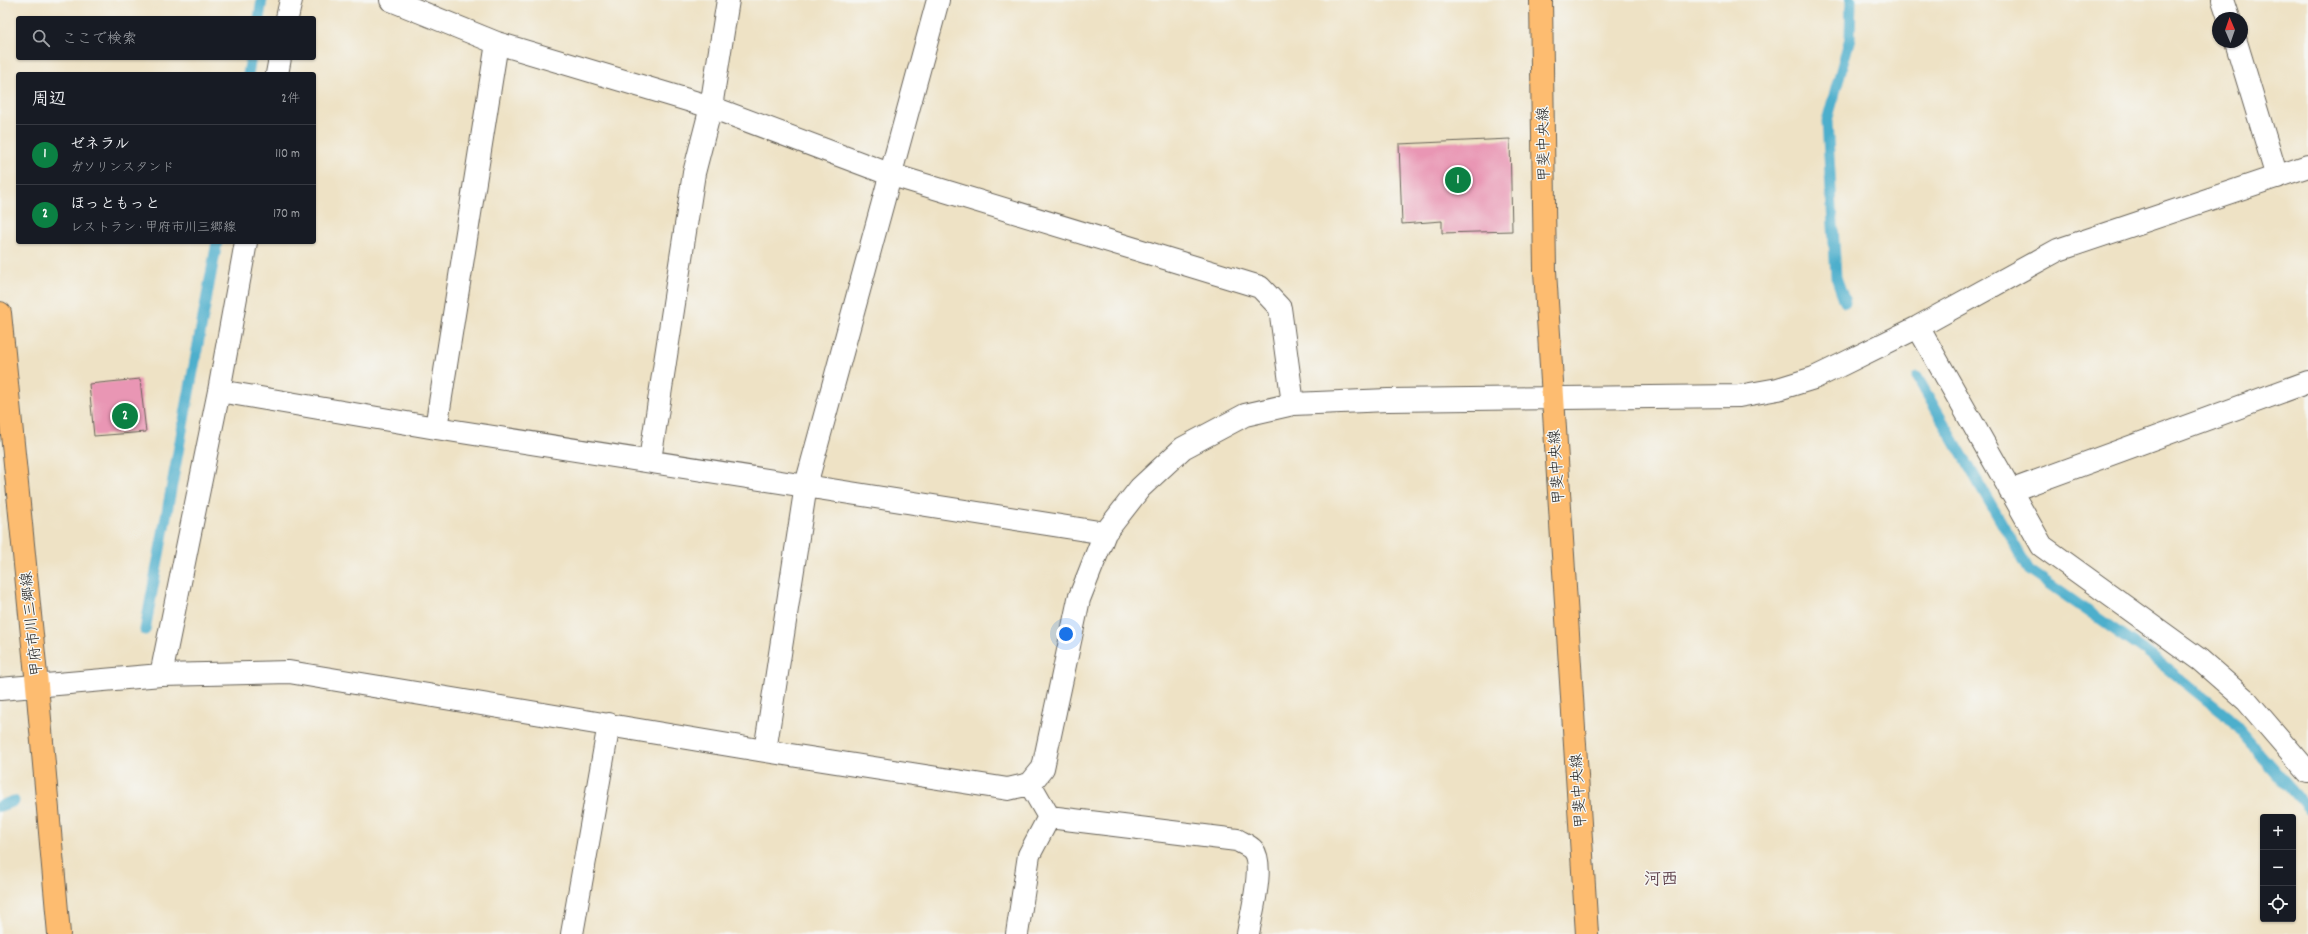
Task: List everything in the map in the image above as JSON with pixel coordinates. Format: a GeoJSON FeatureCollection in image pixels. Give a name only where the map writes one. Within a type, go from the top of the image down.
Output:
{"type":"FeatureCollection","features":[{"type":"Feature","properties":{"kind":"main road","name":"甲斐中央線"},"geometry":{"type":"LineString","coordinates":[[1541,0],[1545,271],[1551,398],[1587,934]]}},
{"type":"Feature","properties":{"kind":"main road","name":"甲府市川三郷線"},"geometry":{"type":"LineString","coordinates":[[0,313],[37,685],[58,934]]}},
{"type":"Feature","properties":{"kind":"street"},"geometry":{"type":"LineString","coordinates":[[287,16],[291,0]]}},
{"type":"Feature","properties":{"kind":"street"},"geometry":{"type":"LineString","coordinates":[[391,0],[497,43],[711,107],[889,174],[1260,287],[1280,308],[1293,404]]}},
{"type":"Feature","properties":{"kind":"street"},"geometry":{"type":"LineString","coordinates":[[650,460],[694,173],[711,107],[728,0]]}},
{"type":"Feature","properties":{"kind":"street"},"geometry":{"type":"LineString","coordinates":[[765,751],[806,485],[889,174],[938,0]]}},
{"type":"Feature","properties":{"kind":"street"},"geometry":{"type":"LineString","coordinates":[[2223,0],[2226,12]]}},
{"type":"Feature","properties":{"kind":"street"},"geometry":{"type":"LineString","coordinates":[[436,428],[497,43]]}},
{"type":"Feature","properties":{"kind":"street"},"geometry":{"type":"LineString","coordinates":[[2238,48],[2277,177]]}},
{"type":"Feature","properties":{"kind":"street"},"geometry":{"type":"LineString","coordinates":[[277,72],[280,60]]}},
{"type":"Feature","properties":{"kind":"street"},"geometry":{"type":"LineString","coordinates":[[0,688],[161,675],[289,672],[765,751],[1008,789],[1030,784],[1043,768],[1079,599],[1105,533],[1140,488],[1183,448],[1245,415],[1293,404],[1551,398],[1738,396],[1772,390],[1814,378],[1918,327],[2058,250],[2308,166]]}},
{"type":"Feature","properties":{"kind":"street"},"geometry":{"type":"LineString","coordinates":[[161,675],[219,392],[246,244]]}},
{"type":"Feature","properties":{"kind":"street"},"geometry":{"type":"LineString","coordinates":[[1918,327],[2042,546],[2200,660],[2246,700],[2308,772]]}},
{"type":"Feature","properties":{"kind":"street"},"geometry":{"type":"LineString","coordinates":[[2010,491],[2308,382]]}},
{"type":"Feature","properties":{"kind":"street"},"geometry":{"type":"LineString","coordinates":[[219,392],[436,428],[650,460],[1105,533]]}},
{"type":"Feature","properties":{"kind":"street"},"geometry":{"type":"LineString","coordinates":[[572,934],[609,724]]}},
{"type":"Feature","properties":{"kind":"street"},"geometry":{"type":"LineString","coordinates":[[1030,784],[1049,817]]}},
{"type":"Feature","properties":{"kind":"street"},"geometry":{"type":"LineString","coordinates":[[1017,934],[1029,856],[1049,817]]}},
{"type":"Feature","properties":{"kind":"street"},"geometry":{"type":"LineString","coordinates":[[1049,817],[1237,840],[1252,850],[1258,859],[1258,871],[1248,934]]}},
{"type":"Feature","properties":{"kind":"building"},"geometry":{"type":"Polygon","coordinates":[[[1510,139],[1512,231],[1442,233],[1442,221],[1402,224],[1399,144],[1510,139]]]}},
{"type":"Feature","properties":{"kind":"building"},"geometry":{"type":"Polygon","coordinates":[[[140,379],[146,432],[94,436],[89,384],[140,379]]]}},
{"type":"Feature","properties":{"kind":"waterway"},"geometry":{"type":"LineString","coordinates":[[259,16],[262,0]]}},
{"type":"Feature","properties":{"kind":"waterway"},"geometry":{"type":"LineString","coordinates":[[1845,302],[1836,277],[1827,121],[1850,38],[1851,0]]}},
{"type":"Feature","properties":{"kind":"waterway"},"geometry":{"type":"LineString","coordinates":[[248,72],[251,60]]}},
{"type":"Feature","properties":{"kind":"waterway"},"geometry":{"type":"LineString","coordinates":[[145,630],[217,244]]}},
{"type":"Feature","properties":{"kind":"waterway"},"geometry":{"type":"LineString","coordinates":[[1917,377],[2029,570],[2145,651],[2228,717],[2308,809]]}},
{"type":"Feature","properties":{"kind":"waterway"},"geometry":{"type":"LineString","coordinates":[[0,806],[14,801]]}},
{"type":"Feature","properties":{"kind":"place","name":"ゼネラル"},"geometry":{"type":"Point","coordinates":[1458,180]}},
{"type":"Feature","properties":{"kind":"place","name":"ほっともっと"},"geometry":{"type":"Point","coordinates":[125,416]}},
{"type":"Feature","properties":{"kind":"district","name":"河西"},"geometry":{"type":"Point","coordinates":[1661,878]}}]}
